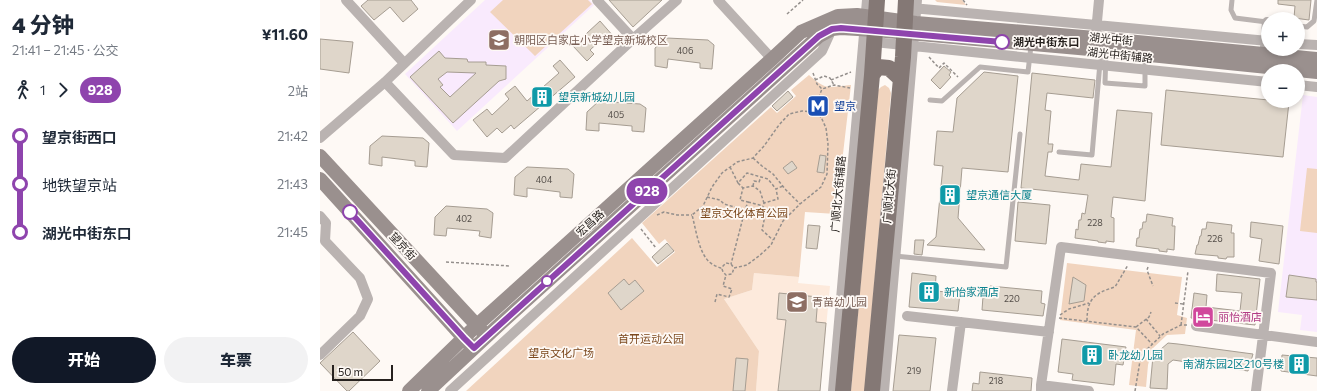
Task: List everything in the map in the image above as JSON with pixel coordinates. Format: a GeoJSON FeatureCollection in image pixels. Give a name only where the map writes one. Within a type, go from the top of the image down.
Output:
{"type":"FeatureCollection","features":[{"type":"Feature","properties":{"kind":"main road"},"geometry":{"type":"LineString","coordinates":[[843,391],[872,75],[869,25],[877,0]]}},
{"type":"Feature","properties":{"kind":"main road","name":"宏昌路"},"geometry":{"type":"LineString","coordinates":[[428,391],[469,343],[476,326],[801,32],[838,16],[869,25]]}},
{"type":"Feature","properties":{"kind":"main road","name":"湖光中街"},"geometry":{"type":"LineString","coordinates":[[869,25],[910,22],[1099,43],[1261,45]]}},
{"type":"Feature","properties":{"kind":"main road","name":"湖光中街"},"geometry":{"type":"LineString","coordinates":[[910,22],[1030,51],[1099,43],[1145,55],[1317,72]]}},
{"type":"Feature","properties":{"kind":"main road","name":"广顺北大街"},"geometry":{"type":"LineString","coordinates":[[872,391],[889,256],[900,78],[910,22]]}},
{"type":"Feature","properties":{"kind":"main road"},"geometry":{"type":"LineString","coordinates":[[832,29],[869,25]]}},
{"type":"Feature","properties":{"kind":"main road","name":"宏昌路"},"geometry":{"type":"LineString","coordinates":[[409,391],[469,343],[486,336],[819,36],[832,29]]}},
{"type":"Feature","properties":{"kind":"main road","name":"湖光中街"},"geometry":{"type":"LineString","coordinates":[[1305,56],[1317,59]]}},
{"type":"Feature","properties":{"kind":"main road"},"geometry":{"type":"LineString","coordinates":[[872,75],[878,67],[889,68],[900,78]]}},
{"type":"Feature","properties":{"kind":"main road","name":"望京街"},"geometry":{"type":"LineString","coordinates":[[320,156],[486,336]]}},
{"type":"Feature","properties":{"kind":"main road","name":"望京街"},"geometry":{"type":"LineString","coordinates":[[320,179],[469,343]]}},
{"type":"Feature","properties":{"kind":"street"},"geometry":{"type":"LineString","coordinates":[[346,0],[404,63]]}},
{"type":"Feature","properties":{"kind":"street"},"geometry":{"type":"LineString","coordinates":[[320,138],[385,82],[472,0]]}},
{"type":"Feature","properties":{"kind":"street"},"geometry":{"type":"LineString","coordinates":[[597,0],[633,39]]}},
{"type":"Feature","properties":{"kind":"street"},"geometry":{"type":"LineString","coordinates":[[385,82],[454,155],[505,158],[677,0]]}},
{"type":"Feature","properties":{"kind":"street"},"geometry":{"type":"LineString","coordinates":[[718,0],[772,59]]}},
{"type":"Feature","properties":{"kind":"street","name":"广顺北大街辅路"},"geometry":{"type":"LineString","coordinates":[[833,391],[869,25],[867,0]]}},
{"type":"Feature","properties":{"kind":"street"},"geometry":{"type":"LineString","coordinates":[[1099,0],[1099,43]]}},
{"type":"Feature","properties":{"kind":"street"},"geometry":{"type":"LineString","coordinates":[[884,391],[889,256],[910,22]]}},
{"type":"Feature","properties":{"kind":"street"},"geometry":{"type":"LineString","coordinates":[[450,391],[822,51],[832,29]]}},
{"type":"Feature","properties":{"kind":"street"},"geometry":{"type":"LineString","coordinates":[[1305,44],[1317,45]]}},
{"type":"Feature","properties":{"kind":"street","name":"湖光中街辅路"},"geometry":{"type":"LineString","coordinates":[[1030,51],[1103,65],[1261,81]]}},
{"type":"Feature","properties":{"kind":"street"},"geometry":{"type":"LineString","coordinates":[[1305,86],[1317,87]]}},
{"type":"Feature","properties":{"kind":"street"},"geometry":{"type":"LineString","coordinates":[[320,216],[326,223],[326,241],[360,278],[368,299],[360,316],[320,356]]}},
{"type":"Feature","properties":{"kind":"street"},"geometry":{"type":"LineString","coordinates":[[1089,391],[1041,388],[1061,247],[1271,273],[1256,391]]}},
{"type":"Feature","properties":{"kind":"street"},"geometry":{"type":"LineString","coordinates":[[907,316],[1049,332]]}},
{"type":"Feature","properties":{"kind":"street"},"geometry":{"type":"LineString","coordinates":[[952,391],[961,322]]}},
{"type":"Feature","properties":{"kind":"street"},"geometry":{"type":"LineString","coordinates":[[1196,326],[1317,342]]}},
{"type":"Feature","properties":{"kind":"lane"},"geometry":{"type":"LineString","coordinates":[[1232,0],[1231,10],[1235,18],[1261,21]]}},
{"type":"Feature","properties":{"kind":"lane"},"geometry":{"type":"LineString","coordinates":[[1305,26],[1314,21],[1317,0]]}},
{"type":"Feature","properties":{"kind":"lane"},"geometry":{"type":"LineString","coordinates":[[1099,43],[1105,83],[1145,86],[1145,55]]}},
{"type":"Feature","properties":{"kind":"lane"},"geometry":{"type":"LineString","coordinates":[[930,100],[942,101],[980,67],[1028,72],[1030,51]]}},
{"type":"Feature","properties":{"kind":"lane"},"geometry":{"type":"LineString","coordinates":[[1059,152],[1092,155],[1103,65]]}},
{"type":"Feature","properties":{"kind":"lane"},"geometry":{"type":"LineString","coordinates":[[889,256],[1006,267],[1020,134]]}},
{"type":"Feature","properties":{"kind":"path"},"geometry":{"type":"LineString","coordinates":[[787,14],[803,0]]}},
{"type":"Feature","properties":{"kind":"path"},"geometry":{"type":"LineString","coordinates":[[929,58],[939,68],[944,63],[964,82]]}},
{"type":"Feature","properties":{"kind":"path"},"geometry":{"type":"LineString","coordinates":[[811,68],[817,84],[822,89]]}},
{"type":"Feature","properties":{"kind":"path"},"geometry":{"type":"LineString","coordinates":[[831,80],[853,72]]}},
{"type":"Feature","properties":{"kind":"path"},"geometry":{"type":"LineString","coordinates":[[815,80],[824,76],[830,78],[834,85]]}},
{"type":"Feature","properties":{"kind":"path"},"geometry":{"type":"LineString","coordinates":[[822,89],[834,85],[852,88]]}},
{"type":"Feature","properties":{"kind":"path"},"geometry":{"type":"LineString","coordinates":[[814,112],[822,89]]}},
{"type":"Feature","properties":{"kind":"path"},"geometry":{"type":"LineString","coordinates":[[656,215],[664,212],[677,215],[692,215],[703,206],[712,187],[722,173],[737,162],[753,158],[789,114],[802,111],[814,112],[822,117],[826,128],[828,144],[827,174],[821,187],[800,204],[783,221],[771,245],[747,264],[734,268]]}},
{"type":"Feature","properties":{"kind":"path"},"geometry":{"type":"LineString","coordinates":[[753,158],[773,174],[800,204]]}},
{"type":"Feature","properties":{"kind":"path"},"geometry":{"type":"LineString","coordinates":[[730,167],[738,183],[743,188]]}},
{"type":"Feature","properties":{"kind":"path"},"geometry":{"type":"LineString","coordinates":[[738,183],[747,173],[768,179],[776,189],[778,200],[764,203]]}},
{"type":"Feature","properties":{"kind":"path"},"geometry":{"type":"LineString","coordinates":[[753,186],[754,181],[759,182],[761,177]]}},
{"type":"Feature","properties":{"kind":"path"},"geometry":{"type":"LineString","coordinates":[[743,188],[753,186],[760,191],[764,203],[761,214]]}},
{"type":"Feature","properties":{"kind":"path"},"geometry":{"type":"LineString","coordinates":[[776,189],[783,186]]}},
{"type":"Feature","properties":{"kind":"path"},"geometry":{"type":"LineString","coordinates":[[743,188],[740,200],[763,206]]}},
{"type":"Feature","properties":{"kind":"path"},"geometry":{"type":"LineString","coordinates":[[707,197],[720,200],[724,204],[765,216],[762,230],[773,240]]}},
{"type":"Feature","properties":{"kind":"path"},"geometry":{"type":"LineString","coordinates":[[730,264],[748,202]]}},
{"type":"Feature","properties":{"kind":"path"},"geometry":{"type":"LineString","coordinates":[[692,215],[701,249],[711,264],[721,268],[726,275]]}},
{"type":"Feature","properties":{"kind":"path"},"geometry":{"type":"LineString","coordinates":[[639,227],[656,248]]}},
{"type":"Feature","properties":{"kind":"path"},"geometry":{"type":"LineString","coordinates":[[1087,321],[1087,309],[1091,299],[1101,291],[1116,287],[1121,275],[1127,267],[1129,256]]}},
{"type":"Feature","properties":{"kind":"path"},"geometry":{"type":"LineString","coordinates":[[1149,258],[1147,270],[1153,286]]}},
{"type":"Feature","properties":{"kind":"path"},"geometry":{"type":"LineString","coordinates":[[446,262],[510,266]]}},
{"type":"Feature","properties":{"kind":"path"},"geometry":{"type":"LineString","coordinates":[[721,268],[726,263],[730,264],[734,268]]}},
{"type":"Feature","properties":{"kind":"path"},"geometry":{"type":"LineString","coordinates":[[1180,325],[1189,263]]}},
{"type":"Feature","properties":{"kind":"path"},"geometry":{"type":"LineString","coordinates":[[726,275],[732,274],[734,268]]}},
{"type":"Feature","properties":{"kind":"path"},"geometry":{"type":"LineString","coordinates":[[715,302],[717,294],[729,297],[732,289],[723,286],[726,275]]}},
{"type":"Feature","properties":{"kind":"path"},"geometry":{"type":"LineString","coordinates":[[1089,303],[1069,309],[1056,318],[1136,327],[1152,344]]}},
{"type":"Feature","properties":{"kind":"path"},"geometry":{"type":"LineString","coordinates":[[1175,303],[1183,304]]}},
{"type":"Feature","properties":{"kind":"path"},"geometry":{"type":"LineString","coordinates":[[1136,327],[1149,317],[1151,312]]}},
{"type":"Feature","properties":{"kind":"path"},"geometry":{"type":"LineString","coordinates":[[1146,319],[1160,336]]}},
{"type":"Feature","properties":{"kind":"path"},"geometry":{"type":"LineString","coordinates":[[1135,391],[1141,354],[1160,336],[1180,325],[1196,326]]}},
{"type":"Feature","properties":{"kind":"shaded area","name":"朝阳区白家庄小学望京新城校区"},"geometry":{"type":"Polygon","coordinates":[[[485,0],[590,0],[594,5],[457,131],[405,74],[485,0]]]}},
{"type":"Feature","properties":{"kind":"shaded area"},"geometry":{"type":"Polygon","coordinates":[[[1305,95],[1317,97],[1317,332],[1300,330],[1302,315],[1278,312],[1302,108],[1305,108],[1305,95]]]}},
{"type":"Feature","properties":{"kind":"shaded area"},"geometry":{"type":"Polygon","coordinates":[[[754,273],[799,277],[798,283],[830,286],[820,391],[756,391],[759,351],[724,299],[752,290],[754,273]]]}},
{"type":"Feature","properties":{"kind":"green space"},"geometry":{"type":"Polygon","coordinates":[[[503,0],[588,0],[592,4],[535,56],[490,12],[503,0]]]}},
{"type":"Feature","properties":{"kind":"green space"},"geometry":{"type":"Polygon","coordinates":[[[935,0],[962,0],[966,5],[937,2],[935,0]]]}},
{"type":"Feature","properties":{"kind":"green space"},"geometry":{"type":"Polygon","coordinates":[[[809,75],[820,84],[828,87],[851,85],[836,214],[805,212],[799,277],[754,273],[752,290],[724,299],[759,351],[756,391],[466,391],[632,238],[657,267],[675,252],[665,239],[659,244],[642,223],[771,107],[777,113],[796,96],[791,90],[809,75]]]}},
{"type":"Feature","properties":{"kind":"green space"},"geometry":{"type":"Polygon","coordinates":[[[885,85],[889,88],[891,93],[865,391],[851,391],[878,90],[885,85]]]}},
{"type":"Feature","properties":{"kind":"green space"},"geometry":{"type":"Polygon","coordinates":[[[1307,168],[1317,169],[1317,233],[1300,231],[1307,168]]]}},
{"type":"Feature","properties":{"kind":"green space"},"geometry":{"type":"Polygon","coordinates":[[[1067,263],[1182,277],[1177,315],[1187,318],[1185,334],[1167,335],[1152,349],[1148,365],[1146,387],[1129,385],[1136,330],[1060,320],[1067,263]]]}},
{"type":"Feature","properties":{"kind":"building"},"geometry":{"type":"Polygon","coordinates":[[[368,0],[411,0],[418,9],[403,22],[390,7],[374,20],[361,6],[368,0]]]}},
{"type":"Feature","properties":{"kind":"building"},"geometry":{"type":"Polygon","coordinates":[[[609,0],[662,0],[633,27],[609,0]]]}},
{"type":"Feature","properties":{"kind":"building"},"geometry":{"type":"Polygon","coordinates":[[[1278,0],[1311,0],[1309,20],[1305,19],[1305,12],[1294,12],[1295,6],[1278,4],[1278,0]]]}},
{"type":"Feature","properties":{"kind":"building"},"geometry":{"type":"Polygon","coordinates":[[[600,21],[614,37],[607,44],[602,39],[590,50],[594,54],[587,61],[573,46],[600,21]]]}},
{"type":"Feature","properties":{"kind":"building"},"geometry":{"type":"Polygon","coordinates":[[[667,38],[708,40],[714,45],[712,69],[700,68],[700,63],[668,59],[667,68],[655,66],[655,48],[667,38]]]}},
{"type":"Feature","properties":{"kind":"building"},"geometry":{"type":"Polygon","coordinates":[[[320,39],[353,42],[349,73],[320,69],[320,39]]]}},
{"type":"Feature","properties":{"kind":"building"},"geometry":{"type":"Polygon","coordinates":[[[439,51],[445,58],[467,59],[468,62],[486,62],[486,65],[506,66],[506,79],[499,81],[453,123],[410,77],[439,51]],[[447,72],[438,79],[443,85],[440,87],[450,97],[476,73],[447,72]]]}},
{"type":"Feature","properties":{"kind":"building","name":"望京新城幼儿园"},"geometry":{"type":"Polygon","coordinates":[[[560,60],[575,77],[514,129],[511,125],[502,133],[497,128],[487,137],[473,120],[487,109],[492,115],[509,99],[505,94],[515,86],[527,101],[559,73],[553,66],[560,60]]]}},
{"type":"Feature","properties":{"kind":"building"},"geometry":{"type":"Polygon","coordinates":[[[944,66],[951,72],[949,75],[951,77],[940,89],[931,80],[944,66]]]}},
{"type":"Feature","properties":{"kind":"building"},"geometry":{"type":"Polygon","coordinates":[[[984,72],[1018,76],[1008,172],[962,168],[958,218],[985,250],[927,245],[936,237],[943,166],[934,165],[937,131],[953,132],[957,98],[984,72]]]}},
{"type":"Feature","properties":{"kind":"building"},"geometry":{"type":"Polygon","coordinates":[[[1032,73],[1095,80],[1093,98],[1047,93],[1045,110],[1051,111],[1048,144],[1053,144],[1052,152],[1048,152],[1045,176],[1079,180],[1081,164],[1111,167],[1117,110],[1152,113],[1145,201],[1113,197],[1111,217],[1114,218],[1114,242],[1106,241],[1106,243],[1075,238],[1079,220],[1081,220],[1082,213],[1085,214],[1088,195],[1021,188],[1032,73]]]}},
{"type":"Feature","properties":{"kind":"building"},"geometry":{"type":"Polygon","coordinates":[[[1166,90],[1261,99],[1261,108],[1288,108],[1283,157],[1161,145],[1166,90]]]}},
{"type":"Feature","properties":{"kind":"building"},"geometry":{"type":"Polygon","coordinates":[[[788,91],[793,97],[777,111],[772,106],[788,91]]]}},
{"type":"Feature","properties":{"kind":"building"},"geometry":{"type":"Polygon","coordinates":[[[599,101],[640,104],[646,108],[644,132],[632,131],[632,126],[599,123],[599,131],[586,130],[587,112],[599,101]]]}},
{"type":"Feature","properties":{"kind":"building"},"geometry":{"type":"Polygon","coordinates":[[[382,136],[423,138],[429,143],[427,167],[415,166],[415,161],[382,157],[382,166],[369,164],[370,146],[382,136]]]}},
{"type":"Feature","properties":{"kind":"building"},"geometry":{"type":"Polygon","coordinates":[[[820,155],[826,156],[824,173],[817,172],[820,155]]]}},
{"type":"Feature","properties":{"kind":"building"},"geometry":{"type":"Polygon","coordinates":[[[792,161],[797,168],[788,174],[783,168],[792,161]]]}},
{"type":"Feature","properties":{"kind":"building"},"geometry":{"type":"Polygon","coordinates":[[[527,167],[568,169],[574,174],[572,198],[560,197],[560,192],[527,188],[527,197],[514,195],[515,177],[527,167]]]}},
{"type":"Feature","properties":{"kind":"building"},"geometry":{"type":"Polygon","coordinates":[[[1018,202],[1050,205],[1046,244],[1015,241],[1018,202]]]}},
{"type":"Feature","properties":{"kind":"building"},"geometry":{"type":"Polygon","coordinates":[[[446,206],[487,209],[493,213],[491,238],[479,236],[480,231],[447,228],[446,236],[434,235],[435,217],[446,206]]]}},
{"type":"Feature","properties":{"kind":"building"},"geometry":{"type":"Polygon","coordinates":[[[1147,214],[1173,218],[1172,226],[1175,226],[1174,250],[1167,249],[1167,252],[1159,251],[1159,249],[1136,246],[1140,229],[1142,229],[1143,222],[1146,222],[1147,214]]]}},
{"type":"Feature","properties":{"kind":"building"},"geometry":{"type":"Polygon","coordinates":[[[1207,222],[1232,225],[1231,233],[1234,233],[1234,257],[1227,257],[1226,259],[1218,258],[1218,256],[1195,254],[1202,229],[1206,229],[1207,222]]]}},
{"type":"Feature","properties":{"kind":"building"},"geometry":{"type":"Polygon","coordinates":[[[1251,222],[1283,226],[1279,264],[1259,261],[1262,239],[1250,237],[1251,222]]]}},
{"type":"Feature","properties":{"kind":"building"},"geometry":{"type":"Polygon","coordinates":[[[808,225],[820,226],[817,249],[806,248],[808,225]]]}},
{"type":"Feature","properties":{"kind":"building"},"geometry":{"type":"Polygon","coordinates":[[[915,240],[924,240],[922,255],[914,254],[915,240]]]}},
{"type":"Feature","properties":{"kind":"building"},"geometry":{"type":"Polygon","coordinates":[[[667,243],[674,251],[658,264],[652,257],[667,243]]]}},
{"type":"Feature","properties":{"kind":"building","name":"新怡家酒店"},"geometry":{"type":"Polygon","coordinates":[[[912,273],[936,276],[935,291],[960,293],[958,311],[909,307],[912,273]]]}},
{"type":"Feature","properties":{"kind":"building"},"geometry":{"type":"Polygon","coordinates":[[[1217,274],[1260,279],[1255,325],[1191,318],[1194,293],[1207,295],[1206,307],[1240,311],[1242,293],[1216,291],[1217,274]]]}},
{"type":"Feature","properties":{"kind":"building"},"geometry":{"type":"Polygon","coordinates":[[[1289,275],[1316,279],[1317,300],[1286,297],[1289,275]]]}},
{"type":"Feature","properties":{"kind":"building"},"geometry":{"type":"Polygon","coordinates":[[[1073,277],[1086,285],[1084,301],[1069,304],[1073,277]]]}},
{"type":"Feature","properties":{"kind":"building"},"geometry":{"type":"Polygon","coordinates":[[[624,279],[629,285],[635,280],[644,291],[621,310],[608,293],[624,279]]]}},
{"type":"Feature","properties":{"kind":"building"},"geometry":{"type":"Polygon","coordinates":[[[990,286],[1042,291],[1041,303],[1045,304],[1043,316],[982,310],[983,296],[989,297],[990,286]]]}},
{"type":"Feature","properties":{"kind":"building"},"geometry":{"type":"Polygon","coordinates":[[[779,293],[818,297],[816,322],[826,323],[820,391],[778,391],[786,320],[777,319],[779,293]]]}},
{"type":"Feature","properties":{"kind":"building"},"geometry":{"type":"Polygon","coordinates":[[[353,332],[380,361],[349,391],[347,391],[320,363],[353,332]]]}},
{"type":"Feature","properties":{"kind":"building"},"geometry":{"type":"Polygon","coordinates":[[[899,335],[936,338],[930,391],[893,391],[899,335]]]}},
{"type":"Feature","properties":{"kind":"building","name":"卧龙幼儿园"},"geometry":{"type":"Polygon","coordinates":[[[1062,339],[1126,347],[1123,365],[1116,364],[1114,385],[1072,380],[1073,374],[1058,372],[1062,339]]]}},
{"type":"Feature","properties":{"kind":"building"},"geometry":{"type":"Polygon","coordinates":[[[1168,343],[1253,354],[1248,371],[1173,360],[1168,364],[1167,389],[1150,388],[1153,356],[1168,343]]]}},
{"type":"Feature","properties":{"kind":"building","name":"南湖东园2区210号楼"},"geometry":{"type":"Polygon","coordinates":[[[1282,355],[1317,358],[1317,376],[1281,371],[1282,355]]]}},
{"type":"Feature","properties":{"kind":"building"},"geometry":{"type":"Polygon","coordinates":[[[736,358],[748,359],[745,391],[733,391],[736,358]]]}},
{"type":"Feature","properties":{"kind":"building"},"geometry":{"type":"Polygon","coordinates":[[[980,372],[1032,378],[1031,391],[972,391],[973,383],[979,384],[980,372]]]}},
{"type":"Feature","properties":{"kind":"bus line","name":"928"},"geometry":{"type":"LineString","coordinates":[[350,212],[474,348],[819,36],[832,29],[841,28],[1002,42]]}},
{"type":"Feature","properties":{"kind":"place","name":"朝阳区白家庄小学望京新城校区"},"geometry":{"type":"Point","coordinates":[499,40]}},
{"type":"Feature","properties":{"kind":"place","name":"湖光中街东口"},"geometry":{"type":"Point","coordinates":[1002,42]}},
{"type":"Feature","properties":{"kind":"place","name":"望京新城幼儿园"},"geometry":{"type":"Point","coordinates":[542,97]}},
{"type":"Feature","properties":{"kind":"place","name":"望京"},"geometry":{"type":"Point","coordinates":[818,106]}},
{"type":"Feature","properties":{"kind":"place","name":"望京通信大厦"},"geometry":{"type":"Point","coordinates":[950,195]}},
{"type":"Feature","properties":{"kind":"place","name":"新怡家酒店"},"geometry":{"type":"Point","coordinates":[929,292]}},
{"type":"Feature","properties":{"kind":"place","name":"青苗幼儿园"},"geometry":{"type":"Point","coordinates":[797,302]}},
{"type":"Feature","properties":{"kind":"place","name":"丽怡酒店"},"geometry":{"type":"Point","coordinates":[1203,317]}},
{"type":"Feature","properties":{"kind":"place","name":"卧龙幼儿园"},"geometry":{"type":"Point","coordinates":[1092,355]}},
{"type":"Feature","properties":{"kind":"place","name":"南湖东园2区210号楼"},"geometry":{"type":"Point","coordinates":[1299,364]}},
{"type":"Feature","properties":{"kind":"park label","name":"望京文化体育公园"},"geometry":{"type":"Point","coordinates":[744,213]}},
{"type":"Feature","properties":{"kind":"park label","name":"首开运动公园"},"geometry":{"type":"Point","coordinates":[651,339]}},
{"type":"Feature","properties":{"kind":"park label","name":"望京文化广场"},"geometry":{"type":"Point","coordinates":[561,353]}}]}
